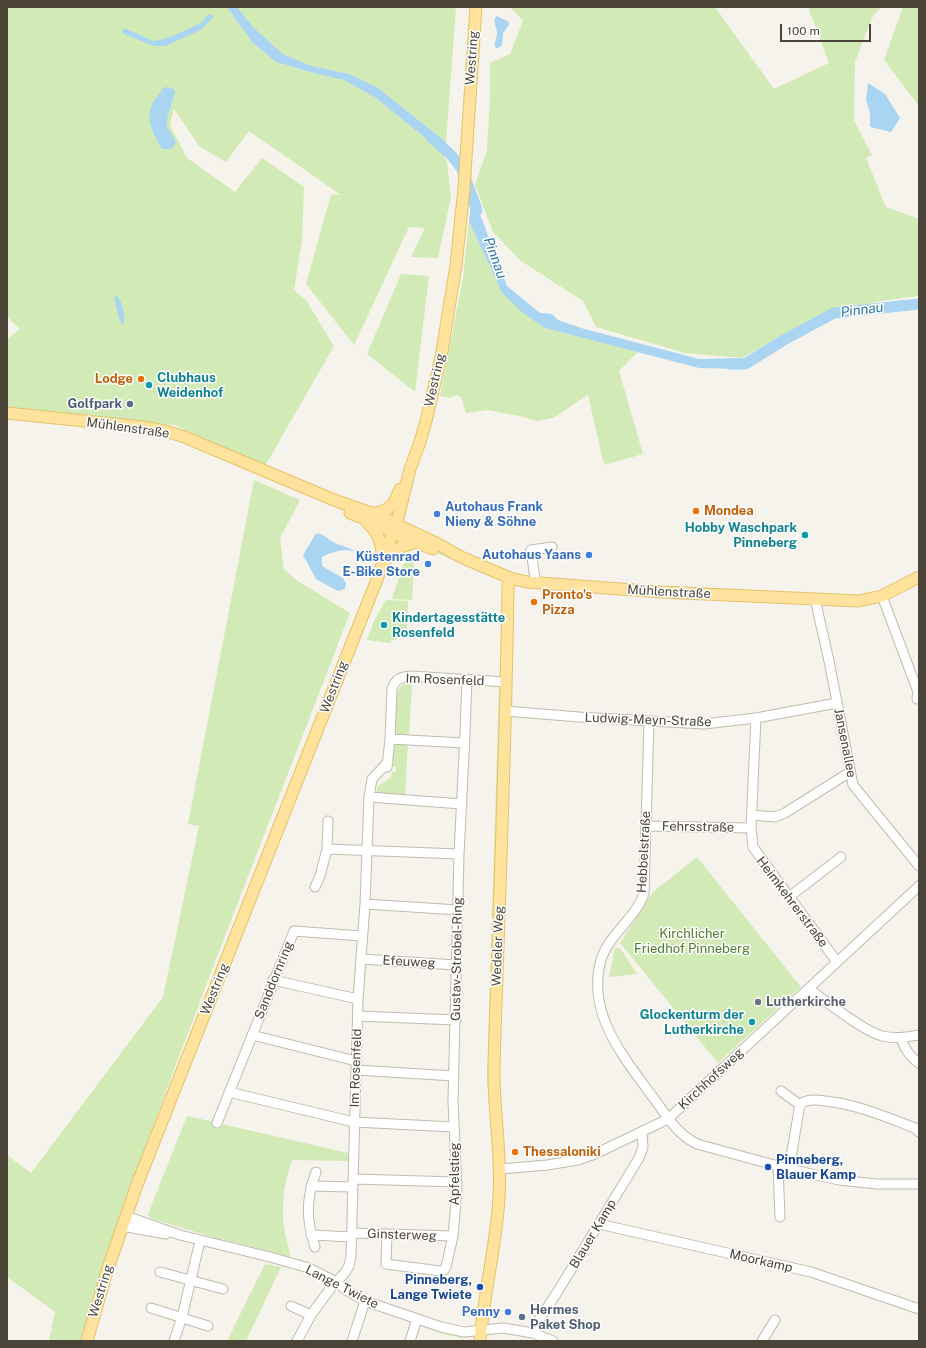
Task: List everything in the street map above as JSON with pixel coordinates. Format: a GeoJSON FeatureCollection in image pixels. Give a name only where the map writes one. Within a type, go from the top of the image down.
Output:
{"type":"FeatureCollection","features":[{"type":"Feature","properties":{"kind":"main road","name":"Westring"},"geometry":{"type":"LineString","coordinates":[[87,1341],[107,1271],[143,1170],[378,577],[426,421],[441,357],[456,266],[464,188],[476,7]]}},
{"type":"Feature","properties":{"kind":"main road","name":"Mühlenstraße"},"geometry":{"type":"LineString","coordinates":[[7,413],[143,427],[182,436],[288,482],[334,500],[367,516],[385,518],[394,528],[416,542],[453,556],[461,557]]}},
{"type":"Feature","properties":{"kind":"main road"},"geometry":{"type":"LineString","coordinates":[[382,564],[380,538],[367,516],[380,513],[388,509],[394,503],[403,478],[410,469]]}},
{"type":"Feature","properties":{"kind":"main road","name":"Mühlenstraße"},"geometry":{"type":"LineString","coordinates":[[394,528],[436,543],[461,557],[510,578],[551,585],[859,601],[882,596],[919,577]]}},
{"type":"Feature","properties":{"kind":"main road"},"geometry":{"type":"LineString","coordinates":[[382,564],[401,547],[416,542]]}},
{"type":"Feature","properties":{"kind":"main road","name":"Wedeler Weg"},"geometry":{"type":"LineString","coordinates":[[480,1336],[487,1279],[496,1229],[500,1169],[494,1084],[508,585],[510,578]]}},
{"type":"Feature","properties":{"kind":"street"},"geometry":{"type":"LineString","coordinates":[[535,579],[531,550],[552,547]]}},
{"type":"Feature","properties":{"kind":"street"},"geometry":{"type":"LineString","coordinates":[[882,596],[918,692],[917,700]]}},
{"type":"Feature","properties":{"kind":"street","name":"Jansenallee"},"geometry":{"type":"LineString","coordinates":[[815,599],[853,785],[919,866]]}},
{"type":"Feature","properties":{"kind":"street","name":"Im Rosenfeld"},"geometry":{"type":"LineString","coordinates":[[297,1341],[311,1315],[336,1282],[341,1278],[348,1266],[351,1256],[358,999],[365,904],[369,797],[370,788],[387,768],[392,689],[394,683],[398,679],[410,676],[506,682]]}},
{"type":"Feature","properties":{"kind":"street","name":"Gustav-Strobel-Ring"},"geometry":{"type":"LineString","coordinates":[[454,1076],[459,854],[468,680]]}},
{"type":"Feature","properties":{"kind":"street","name":"Ludwig-Meyn-Straße"},"geometry":{"type":"LineString","coordinates":[[505,711],[704,724],[756,718],[837,703]]}},
{"type":"Feature","properties":{"kind":"street","name":"Heimkehrerstraße"},"geometry":{"type":"LineString","coordinates":[[756,718],[751,828],[753,850],[837,962]]}},
{"type":"Feature","properties":{"kind":"street","name":"Hebbelstraße"},"geometry":{"type":"LineString","coordinates":[[649,721],[644,894],[604,950],[598,971],[598,996],[602,1015],[612,1039],[668,1119],[687,1139],[697,1144],[788,1169],[840,1180],[877,1184],[919,1184]]}},
{"type":"Feature","properties":{"kind":"street"},"geometry":{"type":"LineString","coordinates":[[390,738],[465,737]]}},
{"type":"Feature","properties":{"kind":"street","name":"Fehrsstraße"},"geometry":{"type":"LineString","coordinates":[[752,815],[775,817],[785,813],[850,772]]}},
{"type":"Feature","properties":{"kind":"street"},"geometry":{"type":"LineString","coordinates":[[369,797],[462,804]]}},
{"type":"Feature","properties":{"kind":"street"},"geometry":{"type":"LineString","coordinates":[[315,887],[320,876],[327,849],[328,821]]}},
{"type":"Feature","properties":{"kind":"street","name":"Fehrsstraße"},"geometry":{"type":"LineString","coordinates":[[646,826],[751,828]]}},
{"type":"Feature","properties":{"kind":"street"},"geometry":{"type":"LineString","coordinates":[[327,849],[459,854]]}},
{"type":"Feature","properties":{"kind":"street"},"geometry":{"type":"LineString","coordinates":[[788,897],[841,857]]}},
{"type":"Feature","properties":{"kind":"street","name":"Kirchhofsweg"},"geometry":{"type":"LineString","coordinates":[[500,1169],[566,1163],[578,1160],[595,1154],[668,1119],[919,887]]}},
{"type":"Feature","properties":{"kind":"street"},"geometry":{"type":"LineString","coordinates":[[365,904],[458,910]]}},
{"type":"Feature","properties":{"kind":"street","name":"Sanddornring"},"geometry":{"type":"LineString","coordinates":[[217,1123],[294,930],[362,936]]}},
{"type":"Feature","properties":{"kind":"street","name":"Efeuweg"},"geometry":{"type":"LineString","coordinates":[[361,959],[456,964]]}},
{"type":"Feature","properties":{"kind":"street"},"geometry":{"type":"LineString","coordinates":[[274,980],[358,999]]}},
{"type":"Feature","properties":{"kind":"street"},"geometry":{"type":"LineString","coordinates":[[809,989],[872,1032],[881,1036],[901,1038],[919,1034]]}},
{"type":"Feature","properties":{"kind":"street"},"geometry":{"type":"LineString","coordinates":[[358,1016],[456,1020]]}},
{"type":"Feature","properties":{"kind":"street"},"geometry":{"type":"LineString","coordinates":[[252,1035],[356,1061]]}},
{"type":"Feature","properties":{"kind":"street"},"geometry":{"type":"LineString","coordinates":[[901,1038],[905,1048],[919,1063]]}},
{"type":"Feature","properties":{"kind":"street"},"geometry":{"type":"LineString","coordinates":[[356,1070],[454,1076]]}},
{"type":"Feature","properties":{"kind":"street","name":"Apfelstieg"},"geometry":{"type":"LineString","coordinates":[[387,1234],[386,1264],[440,1271],[444,1270],[446,1267],[453,1236],[457,1182],[454,1127],[454,1076]]}},
{"type":"Feature","properties":{"kind":"street"},"geometry":{"type":"LineString","coordinates":[[781,1091],[800,1105]]}},
{"type":"Feature","properties":{"kind":"street"},"geometry":{"type":"LineString","coordinates":[[229,1092],[354,1122],[454,1127]]}},
{"type":"Feature","properties":{"kind":"street"},"geometry":{"type":"LineString","coordinates":[[788,1169],[800,1105],[805,1101],[814,1100],[838,1102],[880,1115],[915,1128],[919,1132]]}},
{"type":"Feature","properties":{"kind":"street","name":"Blauer Kamp"},"geometry":{"type":"LineString","coordinates":[[533,1333],[539,1320],[641,1153],[643,1142],[642,1132]]}},
{"type":"Feature","properties":{"kind":"street"},"geometry":{"type":"LineString","coordinates":[[778,1166],[780,1217]]}},
{"type":"Feature","properties":{"kind":"street"},"geometry":{"type":"LineString","coordinates":[[315,1247],[308,1219],[311,1186],[316,1172]]}},
{"type":"Feature","properties":{"kind":"street"},"geometry":{"type":"LineString","coordinates":[[311,1186],[353,1183],[457,1182]]}},
{"type":"Feature","properties":{"kind":"street","name":"Lange Twiete"},"geometry":{"type":"LineString","coordinates":[[124,1221],[138,1230],[180,1235],[302,1266],[320,1272],[365,1301],[448,1329],[480,1336],[500,1327],[533,1333],[553,1341]]}},
{"type":"Feature","properties":{"kind":"street","name":"Moorkamp"},"geometry":{"type":"LineString","coordinates":[[599,1224],[811,1272],[919,1309]]}},
{"type":"Feature","properties":{"kind":"street","name":"Ginsterweg"},"geometry":{"type":"LineString","coordinates":[[311,1235],[387,1234],[453,1236]]}},
{"type":"Feature","properties":{"kind":"street"},"geometry":{"type":"LineString","coordinates":[[174,1341],[182,1317],[200,1241]]}},
{"type":"Feature","properties":{"kind":"street"},"geometry":{"type":"LineString","coordinates":[[160,1272],[223,1289]]}},
{"type":"Feature","properties":{"kind":"street"},"geometry":{"type":"LineString","coordinates":[[352,1341],[365,1301]]}},
{"type":"Feature","properties":{"kind":"street"},"geometry":{"type":"LineString","coordinates":[[291,1306],[311,1315]]}},
{"type":"Feature","properties":{"kind":"street"},"geometry":{"type":"LineString","coordinates":[[151,1308],[208,1326]]}},
{"type":"Feature","properties":{"kind":"street"},"geometry":{"type":"LineString","coordinates":[[410,1341],[417,1319]]}},
{"type":"Feature","properties":{"kind":"street"},"geometry":{"type":"LineString","coordinates":[[762,1341],[775,1320]]}},
{"type":"Feature","properties":{"kind":"green space"},"geometry":{"type":"Polygon","coordinates":[[[7,7],[227,7],[252,42],[276,62],[344,80],[376,98],[440,150],[447,162],[451,197],[438,258],[411,257],[425,228],[409,227],[354,345],[306,284],[331,194],[341,195],[249,131],[226,162],[199,146],[174,109],[170,125],[187,158],[235,192],[262,158],[304,187],[302,240],[294,290],[306,300],[334,346],[265,466],[175,425],[88,417],[7,407],[7,339],[20,329],[7,317],[7,7]]]}},
{"type":"Feature","properties":{"kind":"green space"},"geometry":{"type":"Polygon","coordinates":[[[237,7],[456,7],[446,142],[377,87],[349,74],[312,66],[283,54],[253,27],[237,7]]]}},
{"type":"Feature","properties":{"kind":"green space"},"geometry":{"type":"Polygon","coordinates":[[[506,7],[715,7],[774,89],[829,63],[808,7],[881,7],[872,18],[855,62],[854,120],[872,155],[866,158],[886,207],[919,219],[919,296],[887,300],[841,309],[790,331],[742,358],[685,353],[596,327],[583,301],[521,261],[493,232],[475,185],[487,150],[490,100],[490,63],[510,54],[523,21],[511,8],[506,7]]]}},
{"type":"Feature","properties":{"kind":"green space"},"geometry":{"type":"Polygon","coordinates":[[[903,7],[919,7],[919,106],[884,60],[903,7]]]}},
{"type":"Feature","properties":{"kind":"green space"},"geometry":{"type":"Polygon","coordinates":[[[469,221],[502,293],[545,328],[638,352],[619,371],[643,454],[604,465],[588,395],[553,418],[537,421],[488,410],[466,413],[461,397],[457,395],[450,398],[440,396],[463,278],[469,221]]]}},
{"type":"Feature","properties":{"kind":"green space"},"geometry":{"type":"Polygon","coordinates":[[[401,274],[429,276],[415,392],[367,354],[401,274]]]}},
{"type":"Feature","properties":{"kind":"green space"},"geometry":{"type":"Polygon","coordinates":[[[254,480],[300,500],[280,538],[284,569],[296,580],[350,613],[135,1174],[100,1273],[81,1341],[49,1341],[55,1312],[7,1277],[7,1155],[31,1173],[163,997],[199,826],[188,824],[254,480]]]}},
{"type":"Feature","properties":{"kind":"green space"},"geometry":{"type":"Polygon","coordinates":[[[423,547],[438,552],[500,578],[499,580],[423,547]]]}},
{"type":"Feature","properties":{"kind":"green space"},"geometry":{"type":"Polygon","coordinates":[[[410,560],[414,567],[412,600],[392,599],[403,565],[410,560]]]}},
{"type":"Feature","properties":{"kind":"green space"},"geometry":{"type":"Polygon","coordinates":[[[386,600],[408,601],[407,632],[397,632],[397,640],[391,640],[391,643],[367,640],[374,621],[386,600]]]}},
{"type":"Feature","properties":{"kind":"green space"},"geometry":{"type":"Polygon","coordinates":[[[412,683],[409,736],[393,735],[397,692],[402,685],[412,683]]]}},
{"type":"Feature","properties":{"kind":"green space"},"geometry":{"type":"Polygon","coordinates":[[[499,686],[501,686],[496,1154],[493,1154],[487,1080],[499,686]]]}},
{"type":"Feature","properties":{"kind":"green space"},"geometry":{"type":"Polygon","coordinates":[[[393,742],[408,742],[405,796],[376,794],[378,786],[390,778],[392,772],[396,772],[396,767],[392,766],[393,742]]]}},
{"type":"Feature","properties":{"kind":"green space","name":"Kirchlicher Friedhof Pinneberg"},"geometry":{"type":"Polygon","coordinates":[[[697,857],[801,987],[718,1063],[620,943],[653,892],[697,857]]]}},
{"type":"Feature","properties":{"kind":"green space"},"geometry":{"type":"Polygon","coordinates":[[[615,948],[620,948],[637,974],[609,977],[615,948]]]}},
{"type":"Feature","properties":{"kind":"green space"},"geometry":{"type":"Polygon","coordinates":[[[187,1116],[348,1153],[348,1161],[292,1160],[285,1185],[283,1208],[283,1219],[291,1257],[202,1234],[150,1218],[148,1214],[187,1116]]]}},
{"type":"Feature","properties":{"kind":"green space"},"geometry":{"type":"Polygon","coordinates":[[[493,1157],[496,1157],[497,1176],[492,1215],[494,1186],[493,1157]]]}},
{"type":"Feature","properties":{"kind":"green space"},"geometry":{"type":"Polygon","coordinates":[[[491,1224],[486,1263],[482,1275],[491,1224]]]}},
{"type":"Feature","properties":{"kind":"green space"},"geometry":{"type":"Polygon","coordinates":[[[265,1264],[281,1267],[246,1341],[227,1341],[265,1264]]]}},
{"type":"Feature","properties":{"kind":"green space"},"geometry":{"type":"Polygon","coordinates":[[[421,1324],[447,1333],[464,1336],[462,1338],[443,1334],[419,1325],[421,1324]]]}},
{"type":"Feature","properties":{"kind":"water"},"geometry":{"type":"Polygon","coordinates":[[[227,7],[237,7],[253,27],[283,54],[312,66],[349,74],[377,87],[446,142],[440,150],[376,98],[344,80],[276,62],[252,42],[227,7]]]}},
{"type":"Feature","properties":{"kind":"water"},"geometry":{"type":"Polygon","coordinates":[[[209,14],[214,16],[203,28],[165,46],[153,46],[122,33],[124,28],[153,41],[168,38],[201,23],[209,14]]]}},
{"type":"Feature","properties":{"kind":"water"},"geometry":{"type":"Polygon","coordinates":[[[497,16],[509,22],[509,25],[503,33],[502,45],[496,48],[495,43],[497,33],[495,18],[497,16]]]}},
{"type":"Feature","properties":{"kind":"water"},"geometry":{"type":"Polygon","coordinates":[[[868,83],[885,94],[900,118],[891,132],[870,127],[870,113],[866,100],[868,83]]]}},
{"type":"Feature","properties":{"kind":"water"},"geometry":{"type":"Polygon","coordinates":[[[168,87],[175,90],[167,125],[176,142],[172,149],[162,149],[150,124],[150,113],[152,104],[163,88],[168,87]]]}},
{"type":"Feature","properties":{"kind":"water"},"geometry":{"type":"Polygon","coordinates":[[[472,193],[507,286],[540,313],[552,314],[558,320],[581,328],[699,359],[742,358],[745,369],[699,368],[545,328],[523,313],[502,293],[469,221],[472,193]]]}},
{"type":"Feature","properties":{"kind":"water"},"geometry":{"type":"Polygon","coordinates":[[[117,296],[123,309],[124,324],[122,324],[119,318],[114,297],[117,296]]]}},
{"type":"Feature","properties":{"kind":"water"},"geometry":{"type":"Polygon","coordinates":[[[318,533],[337,544],[355,551],[338,551],[322,557],[322,566],[343,578],[346,583],[345,589],[338,591],[316,579],[303,555],[315,535],[318,533]]]}},
{"type":"Feature","properties":{"kind":"waterway","name":"Pinnau"},"geometry":{"type":"LineString","coordinates":[[432,138],[452,156],[462,169],[477,210]]}},
{"type":"Feature","properties":{"kind":"waterway","name":"Pinnau"},"geometry":{"type":"LineString","coordinates":[[730,364],[745,364],[784,340],[834,313],[919,304]]}},
{"type":"Feature","properties":{"kind":"place","name":"Lodge"},"geometry":{"type":"Point","coordinates":[141,379]}},
{"type":"Feature","properties":{"kind":"place","name":"Clubhaus Weidenhof"},"geometry":{"type":"Point","coordinates":[149,385]}},
{"type":"Feature","properties":{"kind":"place","name":"Golfpark"},"geometry":{"type":"Point","coordinates":[130,404]}},
{"type":"Feature","properties":{"kind":"place","name":"Mondea"},"geometry":{"type":"Point","coordinates":[696,511]}},
{"type":"Feature","properties":{"kind":"place","name":"Autohaus Frank Nieny & Söhne"},"geometry":{"type":"Point","coordinates":[437,514]}},
{"type":"Feature","properties":{"kind":"place","name":"Hobby Waschpark Pinneberg"},"geometry":{"type":"Point","coordinates":[805,535]}},
{"type":"Feature","properties":{"kind":"place","name":"Autohaus Yaans"},"geometry":{"type":"Point","coordinates":[589,555]}},
{"type":"Feature","properties":{"kind":"place","name":"Küstenrad E-Bike Store"},"geometry":{"type":"Point","coordinates":[428,564]}},
{"type":"Feature","properties":{"kind":"place","name":"Pronto's Pizza"},"geometry":{"type":"Point","coordinates":[534,602]}},
{"type":"Feature","properties":{"kind":"place","name":"Kindertagesstätte Rosenfeld"},"geometry":{"type":"Point","coordinates":[384,625]}},
{"type":"Feature","properties":{"kind":"place","name":"Lutherkirche"},"geometry":{"type":"Point","coordinates":[758,1002]}},
{"type":"Feature","properties":{"kind":"place","name":"Glockenturm der Lutherkirche"},"geometry":{"type":"Point","coordinates":[752,1022]}},
{"type":"Feature","properties":{"kind":"place","name":"Thessaloniki"},"geometry":{"type":"Point","coordinates":[515,1152]}},
{"type":"Feature","properties":{"kind":"place","name":"Pinneberg, Blauer Kamp"},"geometry":{"type":"Point","coordinates":[768,1167]}},
{"type":"Feature","properties":{"kind":"place","name":"Pinneberg, Lange Twiete"},"geometry":{"type":"Point","coordinates":[480,1287]}},
{"type":"Feature","properties":{"kind":"place","name":"Penny"},"geometry":{"type":"Point","coordinates":[508,1312]}},
{"type":"Feature","properties":{"kind":"place","name":"Hermes Paket Shop"},"geometry":{"type":"Point","coordinates":[522,1317]}}]}
